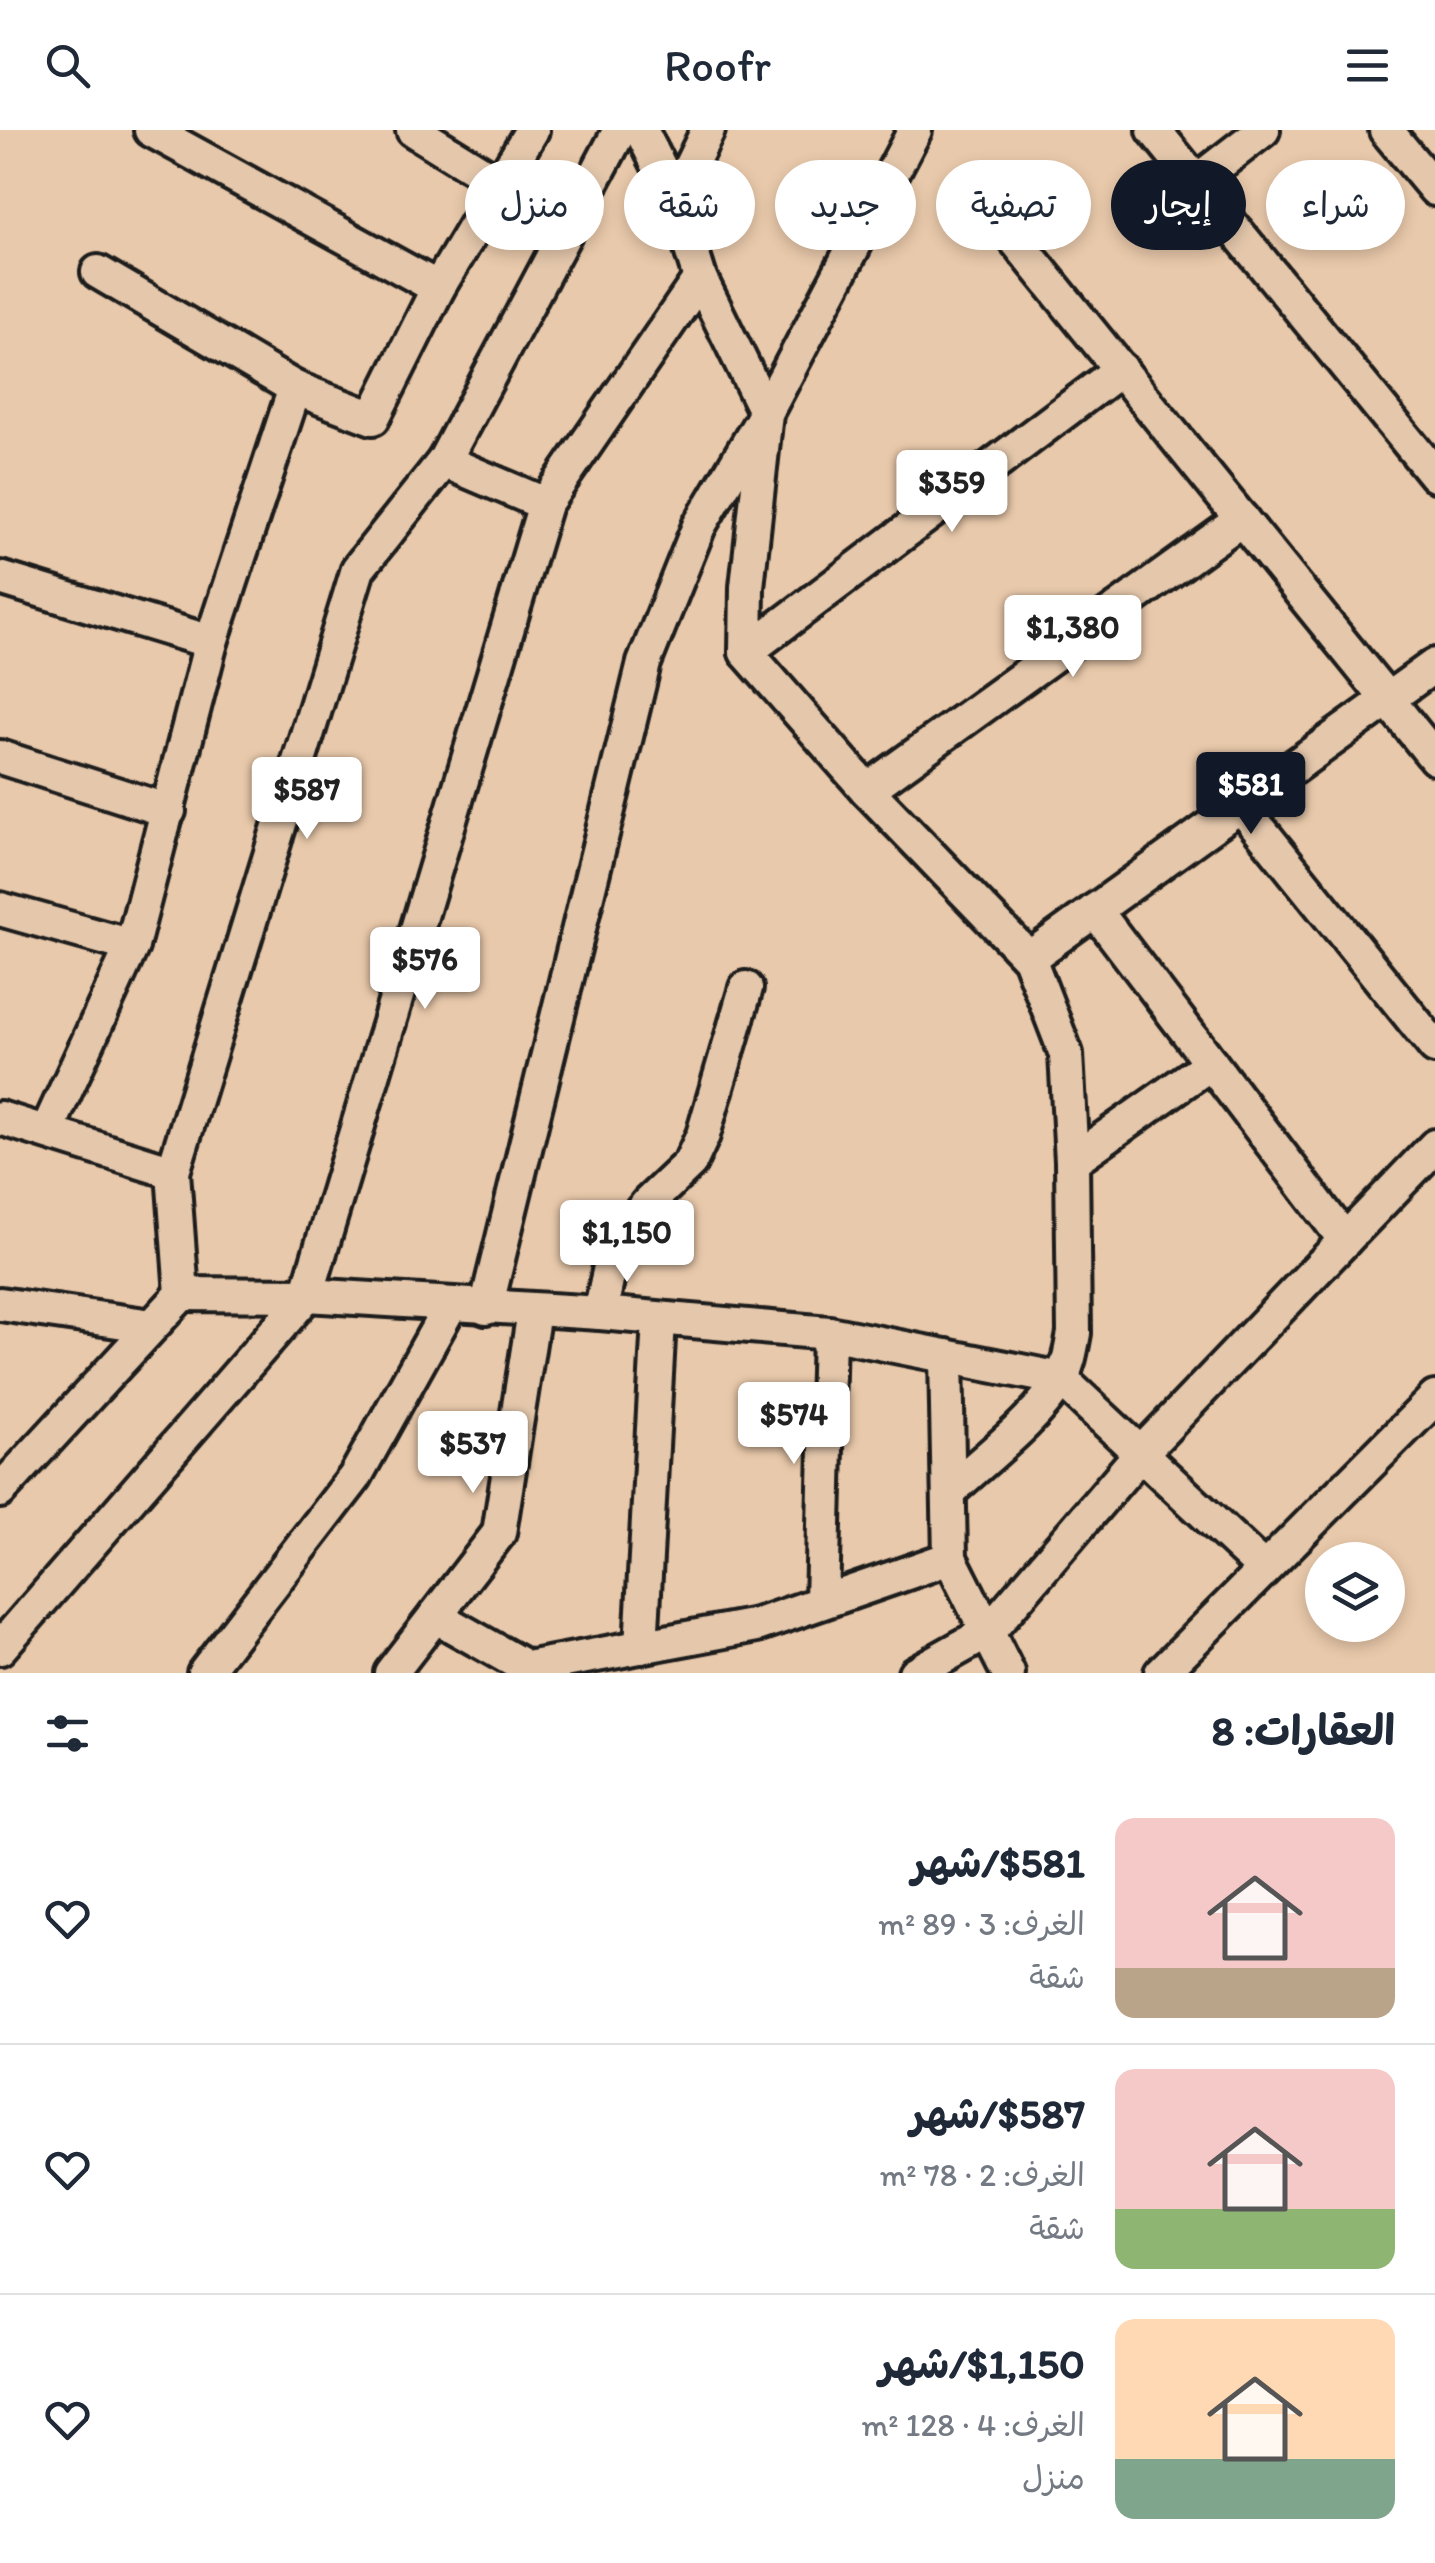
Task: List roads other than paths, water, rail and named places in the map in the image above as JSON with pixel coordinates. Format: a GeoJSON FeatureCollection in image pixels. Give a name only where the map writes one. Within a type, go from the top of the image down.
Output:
{"type":"FeatureCollection","features":[{"type":"Feature","properties":{"kind":"street"},"geometry":{"type":"LineString","coordinates":[[151,130],[438,288]]}},
{"type":"Feature","properties":{"kind":"street"},"geometry":{"type":"LineString","coordinates":[[412,130],[465,162]]}},
{"type":"Feature","properties":{"kind":"street"},"geometry":{"type":"LineString","coordinates":[[516,160],[532,130]]}},
{"type":"Feature","properties":{"kind":"street"},"geometry":{"type":"LineString","coordinates":[[182,1294],[173,1172],[358,569],[444,462],[620,130]]}},
{"type":"Feature","properties":{"kind":"street"},"geometry":{"type":"LineString","coordinates":[[641,130],[656,160]]}},
{"type":"Feature","properties":{"kind":"street"},"geometry":{"type":"LineString","coordinates":[[693,160],[708,130]]}},
{"type":"Feature","properties":{"kind":"street"},"geometry":{"type":"LineString","coordinates":[[486,1308],[644,663],[700,526],[766,413],[916,130]]}},
{"type":"Feature","properties":{"kind":"street"},"geometry":{"type":"LineString","coordinates":[[1154,130],[1178,160]]}},
{"type":"Feature","properties":{"kind":"street"},"geometry":{"type":"LineString","coordinates":[[1224,160],[1263,130]]}},
{"type":"Feature","properties":{"kind":"street"},"geometry":{"type":"LineString","coordinates":[[1386,130],[1435,189]]}},
{"type":"Feature","properties":{"kind":"street"},"geometry":{"type":"LineString","coordinates":[[1246,243],[1435,475]]}},
{"type":"Feature","properties":{"kind":"street"},"geometry":{"type":"LineString","coordinates":[[98,272],[295,388],[373,418],[438,288],[465,245]]}},
{"type":"Feature","properties":{"kind":"street"},"geometry":{"type":"LineString","coordinates":[[691,250],[700,278],[766,413],[748,587],[746,652],[867,790],[1028,958],[1066,1054],[1072,1161],[1074,1333],[1070,1357],[1061,1379],[1037,1410],[949,1492]]}},
{"type":"Feature","properties":{"kind":"street"},"geometry":{"type":"LineString","coordinates":[[1024,250],[1435,758]]}},
{"type":"Feature","properties":{"kind":"street"},"geometry":{"type":"LineString","coordinates":[[0,1648],[307,1295],[545,504],[700,278]]}},
{"type":"Feature","properties":{"kind":"street"},"geometry":{"type":"LineString","coordinates":[[746,652],[1121,369]]}},
{"type":"Feature","properties":{"kind":"street"},"geometry":{"type":"LineString","coordinates":[[47,1131],[132,946],[212,642],[295,388]]}},
{"type":"Feature","properties":{"kind":"street"},"geometry":{"type":"LineString","coordinates":[[444,462],[545,504]]}},
{"type":"Feature","properties":{"kind":"street"},"geometry":{"type":"LineString","coordinates":[[867,790],[1242,518]]}},
{"type":"Feature","properties":{"kind":"street"},"geometry":{"type":"LineString","coordinates":[[0,578],[212,642]]}},
{"type":"Feature","properties":{"kind":"street"},"geometry":{"type":"LineString","coordinates":[[1028,958],[1435,666]]}},
{"type":"Feature","properties":{"kind":"street"},"geometry":{"type":"LineString","coordinates":[[0,757],[169,812]]}},
{"type":"Feature","properties":{"kind":"street"},"geometry":{"type":"LineString","coordinates":[[1241,806],[1435,1047]]}},
{"type":"Feature","properties":{"kind":"street"},"geometry":{"type":"LineString","coordinates":[[0,908],[132,946]]}},
{"type":"Feature","properties":{"kind":"street"},"geometry":{"type":"LineString","coordinates":[[1095,910],[1345,1240]]}},
{"type":"Feature","properties":{"kind":"street"},"geometry":{"type":"LineString","coordinates":[[600,1314],[614,1244],[648,1203],[690,1163],[703,1135],[746,988]]}},
{"type":"Feature","properties":{"kind":"street"},"geometry":{"type":"LineString","coordinates":[[1072,1161],[1211,1063]]}},
{"type":"Feature","properties":{"kind":"street"},"geometry":{"type":"LineString","coordinates":[[0,1118],[173,1172]]}},
{"type":"Feature","properties":{"kind":"street"},"geometry":{"type":"LineString","coordinates":[[916,1673],[988,1632],[1140,1454],[1435,1146]]}},
{"type":"Feature","properties":{"kind":"street"},"geometry":{"type":"LineString","coordinates":[[0,1491],[182,1294],[307,1295],[829,1333],[1061,1379],[1264,1569]]}},
{"type":"Feature","properties":{"kind":"street"},"geometry":{"type":"LineString","coordinates":[[0,1304],[152,1326]]}},
{"type":"Feature","properties":{"kind":"street"},"geometry":{"type":"LineString","coordinates":[[204,1673],[355,1477],[450,1306]]}},
{"type":"Feature","properties":{"kind":"street"},"geometry":{"type":"LineString","coordinates":[[392,1673],[499,1533],[534,1310]]}},
{"type":"Feature","properties":{"kind":"street"},"geometry":{"type":"LineString","coordinates":[[640,1647],[659,1320]]}},
{"type":"Feature","properties":{"kind":"street"},"geometry":{"type":"LineString","coordinates":[[822,1602],[829,1333]]}},
{"type":"Feature","properties":{"kind":"street"},"geometry":{"type":"LineString","coordinates":[[946,1356],[950,1558],[1008,1673]]}},
{"type":"Feature","properties":{"kind":"street"},"geometry":{"type":"LineString","coordinates":[[1161,1673],[1435,1398]]}},
{"type":"Feature","properties":{"kind":"street"},"geometry":{"type":"LineString","coordinates":[[435,1616],[527,1668],[757,1625],[950,1558]]}}]}
